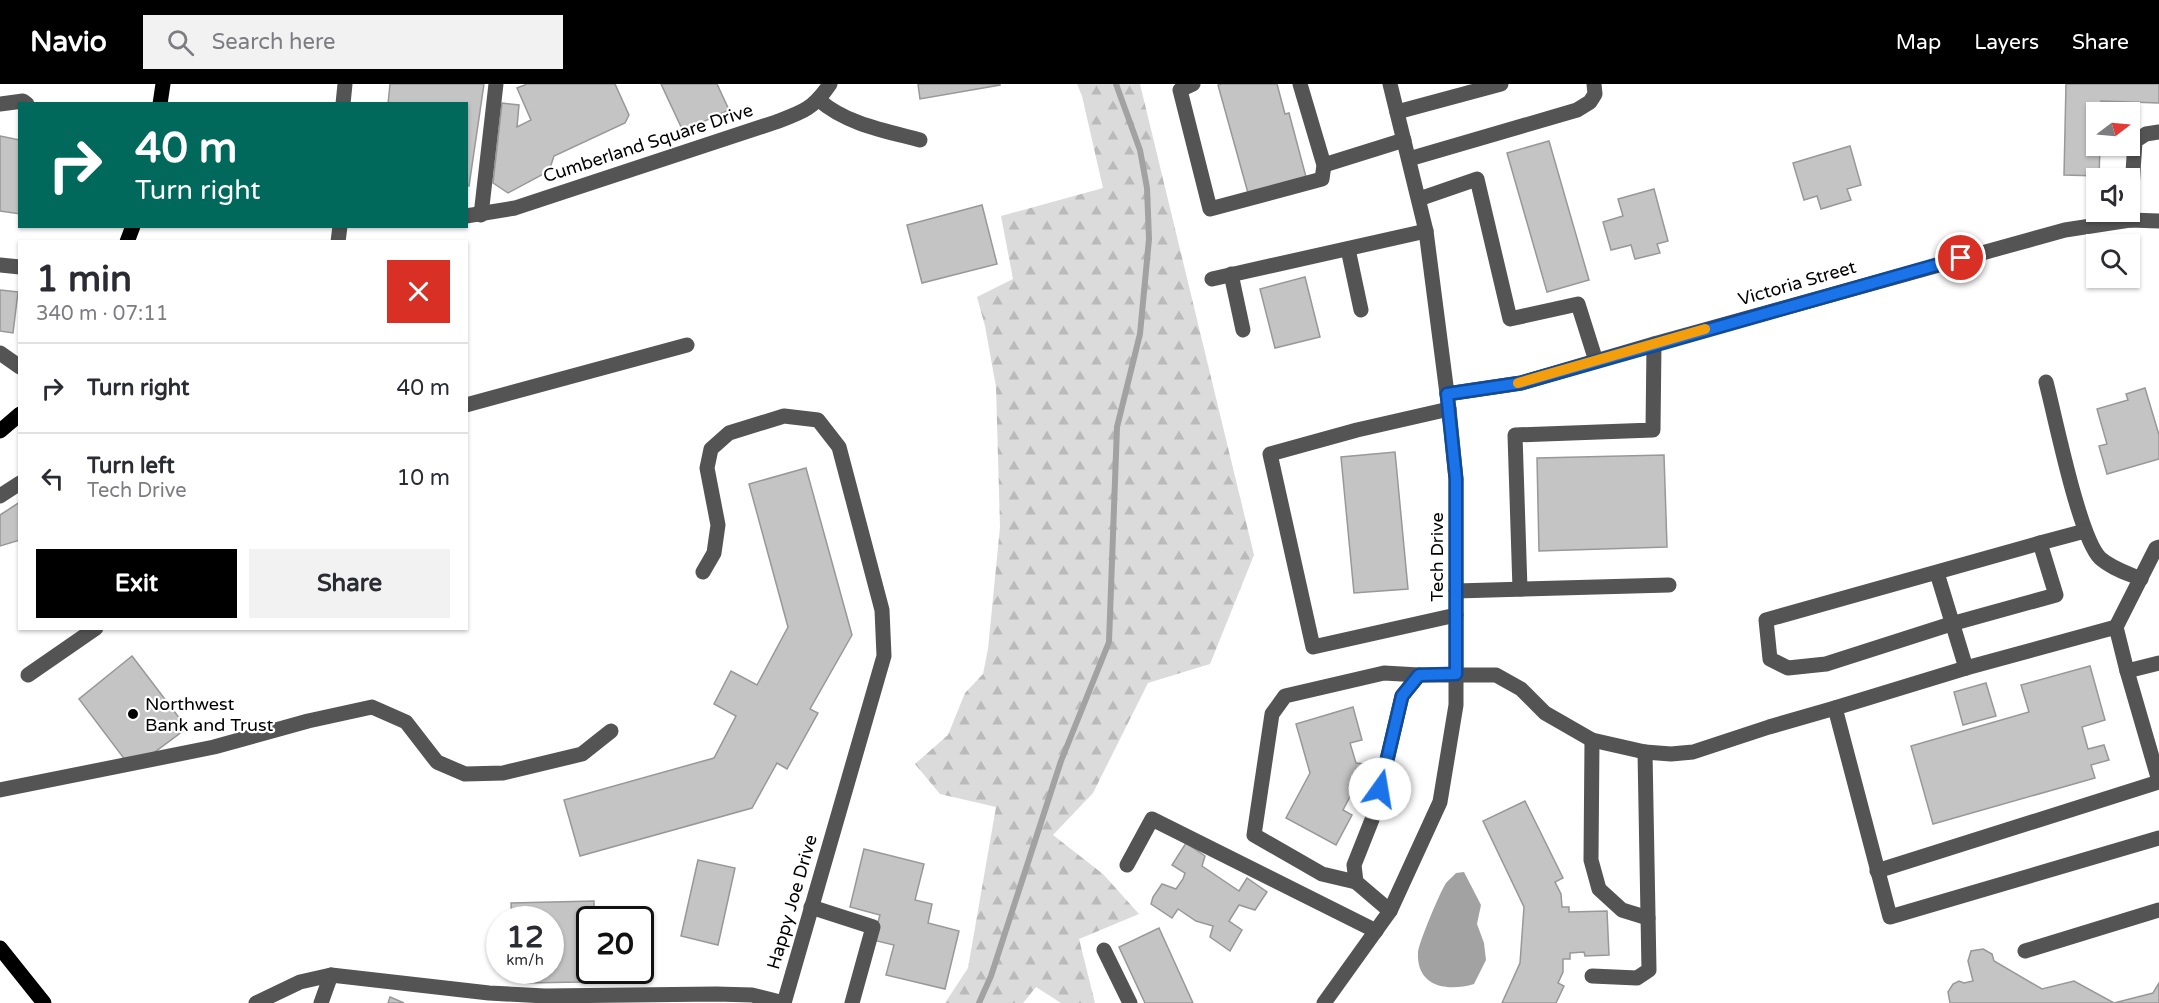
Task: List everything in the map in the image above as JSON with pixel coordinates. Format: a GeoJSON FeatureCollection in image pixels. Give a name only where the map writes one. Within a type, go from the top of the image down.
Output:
{"type":"FeatureCollection","features":[{"type":"Feature","properties":{"kind":"main road"},"geometry":{"type":"LineString","coordinates":[[160,102],[163,84]]}},
{"type":"Feature","properties":{"kind":"main road"},"geometry":{"type":"LineString","coordinates":[[0,431],[18,417]]}},
{"type":"Feature","properties":{"kind":"main road"},"geometry":{"type":"LineString","coordinates":[[0,948],[44,1003]]}},
{"type":"Feature","properties":{"kind":"street"},"geometry":{"type":"LineString","coordinates":[[343,102],[345,84]]}},
{"type":"Feature","properties":{"kind":"street"},"geometry":{"type":"LineString","coordinates":[[473,215],[496,84]]}},
{"type":"Feature","properties":{"kind":"street","name":"Cumberland Square Drive"},"geometry":{"type":"LineString","coordinates":[[473,215],[515,208],[776,122],[801,112],[819,100],[830,84]]}},
{"type":"Feature","properties":{"kind":"street"},"geometry":{"type":"LineString","coordinates":[[1188,85],[1180,90],[1210,209],[1322,179],[1324,165],[1300,84]]}},
{"type":"Feature","properties":{"kind":"street","name":"Tech Drive"},"geometry":{"type":"LineString","coordinates":[[1332,1000],[1390,910],[1440,802],[1456,705],[1456,479],[1448,402],[1426,231],[1390,84]]}},
{"type":"Feature","properties":{"kind":"street"},"geometry":{"type":"LineString","coordinates":[[1397,112],[1501,84]]}},
{"type":"Feature","properties":{"kind":"street"},"geometry":{"type":"LineString","coordinates":[[1409,159],[1577,110],[1590,102],[1595,94],[1594,84]]}},
{"type":"Feature","properties":{"kind":"street"},"geometry":{"type":"LineString","coordinates":[[819,100],[830,110],[866,125],[920,140]]}},
{"type":"Feature","properties":{"kind":"street"},"geometry":{"type":"LineString","coordinates":[[0,104],[18,102]]}},
{"type":"Feature","properties":{"kind":"street"},"geometry":{"type":"LineString","coordinates":[[2133,168],[2135,141],[2146,134],[2159,132]]}},
{"type":"Feature","properties":{"kind":"street"},"geometry":{"type":"LineString","coordinates":[[1324,165],[1404,140]]}},
{"type":"Feature","properties":{"kind":"street"},"geometry":{"type":"LineString","coordinates":[[1419,199],[1477,179],[1510,319],[1578,304],[1596,362]]}},
{"type":"Feature","properties":{"kind":"street","name":"Victoria Street"},"geometry":{"type":"LineString","coordinates":[[2140,220],[2159,221]]}},
{"type":"Feature","properties":{"kind":"street","name":"Victoria Street"},"geometry":{"type":"LineString","coordinates":[[1456,615],[1312,647],[1270,454],[2065,230],[2117,222]]}},
{"type":"Feature","properties":{"kind":"street"},"geometry":{"type":"LineString","coordinates":[[1212,279],[1426,231]]}},
{"type":"Feature","properties":{"kind":"street"},"geometry":{"type":"LineString","coordinates":[[1348,249],[1361,310]]}},
{"type":"Feature","properties":{"kind":"street"},"geometry":{"type":"LineString","coordinates":[[0,265],[18,267]]}},
{"type":"Feature","properties":{"kind":"street"},"geometry":{"type":"LineString","coordinates":[[1231,274],[1243,330]]}},
{"type":"Feature","properties":{"kind":"street"},"geometry":{"type":"LineString","coordinates":[[1520,589],[1515,435],[1653,430],[1654,344]]}},
{"type":"Feature","properties":{"kind":"street"},"geometry":{"type":"LineString","coordinates":[[468,404],[687,345]]}},
{"type":"Feature","properties":{"kind":"street"},"geometry":{"type":"LineString","coordinates":[[0,352],[18,366]]}},
{"type":"Feature","properties":{"kind":"street"},"geometry":{"type":"LineString","coordinates":[[2046,382],[2085,531],[2099,557],[2116,568],[2141,579]]}},
{"type":"Feature","properties":{"kind":"street","name":"Happy Joe Drive"},"geometry":{"type":"LineString","coordinates":[[703,572],[714,553],[718,525],[707,468],[711,449],[729,434],[784,416],[818,420],[839,447],[882,610],[884,656],[784,1003]]}},
{"type":"Feature","properties":{"kind":"street"},"geometry":{"type":"LineString","coordinates":[[0,496],[18,484]]}},
{"type":"Feature","properties":{"kind":"street"},"geometry":{"type":"LineString","coordinates":[[2040,543],[2056,595],[1952,624],[1826,664],[1788,668],[1770,659],[1766,620],[1937,573],[2040,543],[2085,531]]}},
{"type":"Feature","properties":{"kind":"street"},"geometry":{"type":"LineString","coordinates":[[1877,871],[2159,781],[2152,728],[2127,671],[2116,627],[2158,546]]}},
{"type":"Feature","properties":{"kind":"street"},"geometry":{"type":"LineString","coordinates":[[1937,573],[1966,668]]}},
{"type":"Feature","properties":{"kind":"street"},"geometry":{"type":"LineString","coordinates":[[1456,591],[1669,585]]}},
{"type":"Feature","properties":{"kind":"street"},"geometry":{"type":"LineString","coordinates":[[1390,910],[1356,882],[1322,874],[1254,835],[1272,714],[1286,696],[1384,673],[1497,675],[1521,689],[1545,713],[1592,740],[1645,752],[1671,754],[1693,752],[1966,668],[2116,627]]}},
{"type":"Feature","properties":{"kind":"street"},"geometry":{"type":"LineString","coordinates":[[28,675],[93,630]]}},
{"type":"Feature","properties":{"kind":"street"},"geometry":{"type":"LineString","coordinates":[[2127,671],[2159,663]]}},
{"type":"Feature","properties":{"kind":"street"},"geometry":{"type":"LineString","coordinates":[[1356,882],[1354,865],[1375,812],[1402,696],[1419,675]]}},
{"type":"Feature","properties":{"kind":"street"},"geometry":{"type":"LineString","coordinates":[[0,790],[214,747],[308,721],[372,707],[406,722],[437,762],[465,774],[503,773],[582,754],[611,731]]}},
{"type":"Feature","properties":{"kind":"street"},"geometry":{"type":"LineString","coordinates":[[1835,708],[1890,917],[2159,838]]}},
{"type":"Feature","properties":{"kind":"street"},"geometry":{"type":"LineString","coordinates":[[1592,740],[1591,860],[1599,889],[1622,910],[1648,918]]}},
{"type":"Feature","properties":{"kind":"street"},"geometry":{"type":"LineString","coordinates":[[1592,976],[1637,978],[1649,970],[1645,752]]}},
{"type":"Feature","properties":{"kind":"street"},"geometry":{"type":"LineString","coordinates":[[1127,865],[1152,819],[1376,931]]}},
{"type":"Feature","properties":{"kind":"street"},"geometry":{"type":"LineString","coordinates":[[811,908],[873,927],[852,1003]]}},
{"type":"Feature","properties":{"kind":"street"},"geometry":{"type":"LineString","coordinates":[[2025,951],[2159,909]]}},
{"type":"Feature","properties":{"kind":"street"},"geometry":{"type":"LineString","coordinates":[[1104,950],[1130,1003]]}},
{"type":"Feature","properties":{"kind":"street"},"geometry":{"type":"LineString","coordinates":[[321,1003],[331,975]]}},
{"type":"Feature","properties":{"kind":"street"},"geometry":{"type":"LineString","coordinates":[[256,1003],[300,982],[331,975],[489,993],[545,996],[752,995],[784,1003]]}},
{"type":"Feature","properties":{"kind":"green space"},"geometry":{"type":"Polygon","coordinates":[[[1077,84],[1140,84],[1254,555],[1210,664],[1148,683],[1093,793],[1053,835],[1103,874],[1139,914],[1079,939],[1095,1003],[1061,1003],[1036,987],[1023,1003],[945,1003],[968,968],[996,807],[940,794],[915,764],[948,735],[965,693],[983,674],[988,649],[1000,527],[996,387],[985,326],[977,297],[1013,279],[1001,216],[1103,188],[1082,96],[1077,84]]]}},
{"type":"Feature","properties":{"kind":"shaded area"},"geometry":{"type":"Polygon","coordinates":[[[1464,872],[1481,905],[1477,924],[1484,943],[1486,960],[1474,984],[1444,987],[1428,980],[1422,973],[1418,952],[1430,917],[1446,883],[1456,873],[1464,872]]]}},
{"type":"Feature","properties":{"kind":"building"},"geometry":{"type":"Polygon","coordinates":[[[390,84],[484,84],[469,186],[468,102],[388,102],[390,84]]]}},
{"type":"Feature","properties":{"kind":"building"},"geometry":{"type":"Polygon","coordinates":[[[527,84],[615,84],[629,115],[625,123],[554,156],[549,171],[508,193],[493,183],[502,103],[519,105],[517,127],[531,120],[517,88],[527,84]]]}},
{"type":"Feature","properties":{"kind":"building"},"geometry":{"type":"Polygon","coordinates":[[[661,84],[717,84],[729,110],[683,131],[661,84]]]}},
{"type":"Feature","properties":{"kind":"building"},"geometry":{"type":"Polygon","coordinates":[[[918,84],[1000,84],[1000,85],[920,99],[918,84]]]}},
{"type":"Feature","properties":{"kind":"building"},"geometry":{"type":"Polygon","coordinates":[[[1277,84],[1285,114],[1289,113],[1306,177],[1248,193],[1218,85],[1277,84]]]}},
{"type":"Feature","properties":{"kind":"building"},"geometry":{"type":"Polygon","coordinates":[[[2066,84],[2159,84],[2159,103],[2086,102],[2086,156],[2100,156],[2099,168],[2086,168],[2086,176],[2064,175],[2066,84]]]}},
{"type":"Feature","properties":{"kind":"building"},"geometry":{"type":"Polygon","coordinates":[[[0,136],[18,140],[18,214],[0,211],[0,136]]]}},
{"type":"Feature","properties":{"kind":"building"},"geometry":{"type":"Polygon","coordinates":[[[1549,141],[1589,280],[1547,292],[1507,153],[1549,141]]]}},
{"type":"Feature","properties":{"kind":"building"},"geometry":{"type":"Polygon","coordinates":[[[1850,146],[1861,185],[1847,189],[1851,200],[1821,209],[1817,196],[1804,200],[1793,163],[1850,146]]]}},
{"type":"Feature","properties":{"kind":"building"},"geometry":{"type":"Polygon","coordinates":[[[1654,189],[1668,241],[1657,244],[1660,253],[1635,259],[1631,245],[1611,250],[1603,222],[1623,216],[1618,199],[1654,189]]]}},
{"type":"Feature","properties":{"kind":"building"},"geometry":{"type":"Polygon","coordinates":[[[982,205],[997,264],[922,283],[907,225],[982,205]]]}},
{"type":"Feature","properties":{"kind":"building"},"geometry":{"type":"Polygon","coordinates":[[[1305,277],[1320,337],[1275,348],[1260,289],[1305,277]]]}},
{"type":"Feature","properties":{"kind":"building"},"geometry":{"type":"Polygon","coordinates":[[[0,290],[18,292],[13,333],[0,331],[0,290]]]}},
{"type":"Feature","properties":{"kind":"building"},"geometry":{"type":"Polygon","coordinates":[[[2145,388],[2159,435],[2159,459],[2107,474],[2099,446],[2107,444],[2097,409],[2128,400],[2126,394],[2145,388]]]}},
{"type":"Feature","properties":{"kind":"building"},"geometry":{"type":"Polygon","coordinates":[[[1395,452],[1408,589],[1354,593],[1341,457],[1395,452]]]}},
{"type":"Feature","properties":{"kind":"building"},"geometry":{"type":"Polygon","coordinates":[[[1664,455],[1667,547],[1539,551],[1537,458],[1664,455]]]}},
{"type":"Feature","properties":{"kind":"building"},"geometry":{"type":"Polygon","coordinates":[[[806,468],[852,635],[810,709],[818,713],[787,769],[777,763],[752,808],[580,856],[564,800],[714,758],[736,716],[714,704],[731,671],[757,685],[788,627],[749,484],[806,468]]]}},
{"type":"Feature","properties":{"kind":"building"},"geometry":{"type":"Polygon","coordinates":[[[18,503],[18,541],[0,546],[0,515],[18,503]]]}},
{"type":"Feature","properties":{"kind":"building","name":"Northwest Bank and Trust"},"geometry":{"type":"Polygon","coordinates":[[[132,656],[187,728],[132,769],[79,699],[132,656]]]}},
{"type":"Feature","properties":{"kind":"building"},"geometry":{"type":"Polygon","coordinates":[[[2090,666],[2105,720],[2082,727],[2088,749],[2104,745],[2109,760],[2091,765],[2095,778],[1933,824],[1911,746],[2029,712],[2021,685],[2090,666]]]}},
{"type":"Feature","properties":{"kind":"building"},"geometry":{"type":"Polygon","coordinates":[[[1986,683],[1996,716],[1963,725],[1954,692],[1986,683]]]}},
{"type":"Feature","properties":{"kind":"building"},"geometry":{"type":"Polygon","coordinates":[[[1353,707],[1362,740],[1350,743],[1356,763],[1365,764],[1368,778],[1361,793],[1354,789],[1343,810],[1352,815],[1336,845],[1286,818],[1310,773],[1296,724],[1353,707]]]}},
{"type":"Feature","properties":{"kind":"building"},"geometry":{"type":"Polygon","coordinates":[[[1525,801],[1563,878],[1555,882],[1561,894],[1562,907],[1569,907],[1569,912],[1607,911],[1609,955],[1585,956],[1584,952],[1570,953],[1570,959],[1563,959],[1563,972],[1558,983],[1564,986],[1556,1003],[1502,1003],[1520,963],[1524,907],[1483,821],[1525,801]]]}},
{"type":"Feature","properties":{"kind":"building"},"geometry":{"type":"Polygon","coordinates":[[[1186,843],[1205,856],[1202,866],[1239,891],[1247,878],[1267,892],[1255,910],[1239,905],[1229,921],[1242,930],[1230,951],[1210,937],[1213,926],[1196,921],[1178,909],[1172,918],[1151,904],[1162,884],[1176,889],[1183,879],[1185,873],[1172,865],[1186,843]]]}},
{"type":"Feature","properties":{"kind":"building"},"geometry":{"type":"Polygon","coordinates":[[[864,849],[924,864],[915,900],[932,904],[928,923],[959,931],[945,989],[886,975],[894,945],[873,940],[880,915],[850,907],[864,849]]]}},
{"type":"Feature","properties":{"kind":"building"},"geometry":{"type":"Polygon","coordinates":[[[698,860],[735,868],[718,945],[681,936],[698,860]]]}},
{"type":"Feature","properties":{"kind":"building"},"geometry":{"type":"Polygon","coordinates":[[[594,901],[594,906],[576,906],[576,982],[564,982],[564,906],[511,906],[511,903],[594,901]]]}},
{"type":"Feature","properties":{"kind":"building"},"geometry":{"type":"Polygon","coordinates":[[[1159,928],[1193,1003],[1145,1003],[1119,947],[1159,928]]]}},
{"type":"Feature","properties":{"kind":"building"},"geometry":{"type":"Polygon","coordinates":[[[1983,949],[1992,954],[1994,961],[2042,989],[2074,981],[2114,1003],[1950,1003],[1948,992],[1953,984],[1959,981],[1964,983],[1973,981],[1968,961],[1971,951],[1983,949]]]}},
{"type":"Feature","properties":{"kind":"building"},"geometry":{"type":"Polygon","coordinates":[[[2159,983],[2159,1003],[2114,1003],[2153,993],[2159,983]]]}},
{"type":"Feature","properties":{"kind":"building"},"geometry":{"type":"Polygon","coordinates":[[[390,997],[404,1003],[388,1003],[390,997]]]}},
{"type":"Feature","properties":{"kind":"waterway"},"geometry":{"type":"LineString","coordinates":[[979,1003],[991,976],[1061,761],[1109,642],[1117,427],[1140,334],[1149,239],[1147,188],[1140,150],[1116,84]]}},
{"type":"Feature","properties":{"kind":"slow traffic"},"geometry":{"type":"LineString","coordinates":[[1518,383],[1705,329]]}},
{"type":"Feature","properties":{"kind":"place","name":"Northwest Bank and Trust"},"geometry":{"type":"Point","coordinates":[133,714]}},
{"type":"Feature","properties":{"kind":"route"},"geometry":{"type":"LineString","coordinates":[[1380,789],[1402,696],[1419,675],[1456,674],[1456,479],[1447,394],[1521,383],[1961,258]]}}]}
